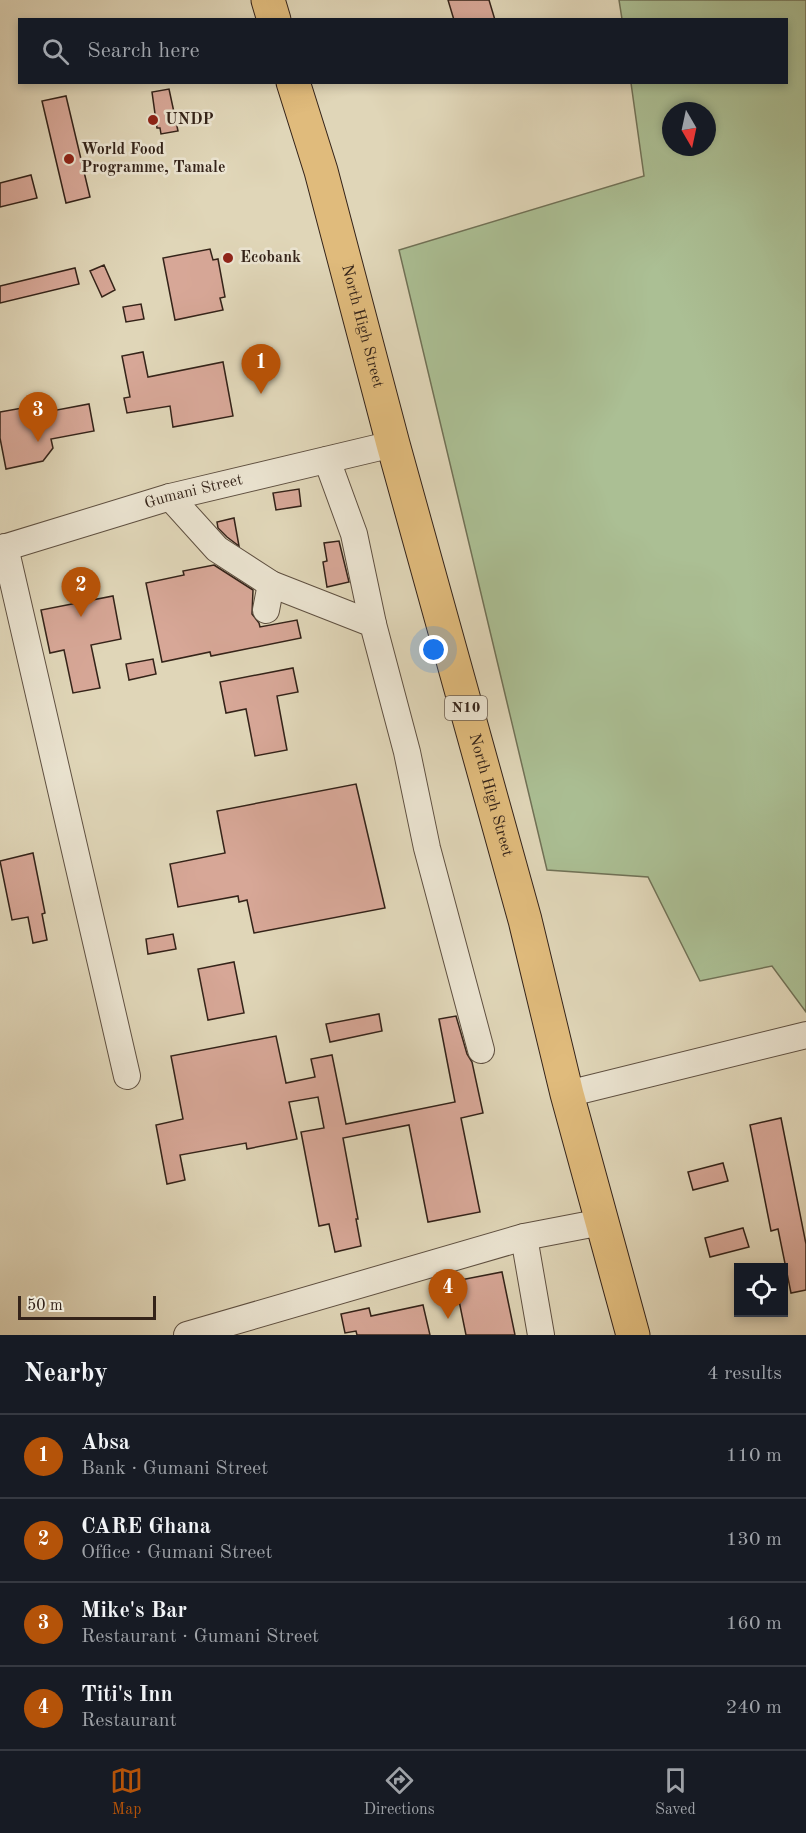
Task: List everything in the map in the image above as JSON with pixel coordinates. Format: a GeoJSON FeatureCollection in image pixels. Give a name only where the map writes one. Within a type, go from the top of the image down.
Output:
{"type":"FeatureCollection","features":[{"type":"Feature","properties":{"kind":"highway"},"geometry":{"type":"LineString","coordinates":[[268,0],[273,18]]}},
{"type":"Feature","properties":{"kind":"highway","name":"North High Street"},"geometry":{"type":"LineString","coordinates":[[294,84],[321,171],[393,444],[525,920],[567,1094],[633,1335]]}},
{"type":"Feature","properties":{"kind":"street","name":"Gumani Street"},"geometry":{"type":"LineString","coordinates":[[3,548],[170,497],[393,444]]}},
{"type":"Feature","properties":{"kind":"street"},"geometry":{"type":"LineString","coordinates":[[327,460],[354,534],[373,624],[407,752],[427,848],[481,1050]]}},
{"type":"Feature","properties":{"kind":"street"},"geometry":{"type":"LineString","coordinates":[[170,497],[217,549],[271,584],[373,624]]}},
{"type":"Feature","properties":{"kind":"street"},"geometry":{"type":"LineString","coordinates":[[3,548],[127,1076]]}},
{"type":"Feature","properties":{"kind":"street"},"geometry":{"type":"LineString","coordinates":[[266,610],[271,584]]}},
{"type":"Feature","properties":{"kind":"street"},"geometry":{"type":"LineString","coordinates":[[567,1094],[806,1035]]}},
{"type":"Feature","properties":{"kind":"street"},"geometry":{"type":"LineString","coordinates":[[187,1335],[524,1237],[602,1222]]}},
{"type":"Feature","properties":{"kind":"street"},"geometry":{"type":"LineString","coordinates":[[524,1237],[541,1335]]}},
{"type":"Feature","properties":{"kind":"green space"},"geometry":{"type":"Polygon","coordinates":[[[619,0],[806,0],[806,1012],[772,966],[700,981],[648,877],[547,870],[399,250],[644,176],[631,84],[788,84],[788,18],[622,18],[619,0]]]}},
{"type":"Feature","properties":{"kind":"building"},"geometry":{"type":"Polygon","coordinates":[[[448,0],[489,0],[494,18],[453,18],[448,0]]]}},
{"type":"Feature","properties":{"kind":"building"},"geometry":{"type":"Polygon","coordinates":[[[169,89],[178,131],[161,134],[160,128],[157,128],[152,92],[169,89]]]}},
{"type":"Feature","properties":{"kind":"building"},"geometry":{"type":"Polygon","coordinates":[[[66,96],[90,197],[66,203],[42,101],[66,96]]]}},
{"type":"Feature","properties":{"kind":"building"},"geometry":{"type":"Polygon","coordinates":[[[31,175],[37,198],[0,207],[0,183],[31,175]]]}},
{"type":"Feature","properties":{"kind":"building"},"geometry":{"type":"Polygon","coordinates":[[[210,249],[213,260],[218,259],[225,297],[220,298],[223,310],[175,320],[163,258],[210,249]]]}},
{"type":"Feature","properties":{"kind":"building"},"geometry":{"type":"Polygon","coordinates":[[[104,265],[115,290],[102,297],[90,271],[104,265]]]}},
{"type":"Feature","properties":{"kind":"building"},"geometry":{"type":"Polygon","coordinates":[[[75,268],[79,284],[0,303],[0,286],[75,268]]]}},
{"type":"Feature","properties":{"kind":"building"},"geometry":{"type":"Polygon","coordinates":[[[141,304],[144,319],[126,322],[123,307],[141,304]]]}},
{"type":"Feature","properties":{"kind":"building"},"geometry":{"type":"Polygon","coordinates":[[[143,352],[148,377],[223,362],[233,416],[173,427],[170,406],[127,413],[124,398],[130,397],[122,356],[143,352]]]}},
{"type":"Feature","properties":{"kind":"building"},"geometry":{"type":"Polygon","coordinates":[[[50,403],[52,411],[89,404],[94,431],[51,439],[53,448],[43,461],[6,469],[0,438],[0,412],[50,403]]]}},
{"type":"Feature","properties":{"kind":"building"},"geometry":{"type":"Polygon","coordinates":[[[299,489],[301,506],[276,510],[273,493],[299,489]]]}},
{"type":"Feature","properties":{"kind":"building"},"geometry":{"type":"Polygon","coordinates":[[[234,518],[239,546],[218,528],[217,522],[234,518]]]}},
{"type":"Feature","properties":{"kind":"building"},"geometry":{"type":"Polygon","coordinates":[[[339,541],[349,582],[327,587],[323,562],[327,561],[324,543],[339,541]]]}},
{"type":"Feature","properties":{"kind":"building"},"geometry":{"type":"Polygon","coordinates":[[[214,565],[253,590],[252,614],[260,627],[297,620],[301,638],[211,656],[210,652],[162,662],[146,583],[184,575],[183,571],[214,565]]]}},
{"type":"Feature","properties":{"kind":"building"},"geometry":{"type":"Polygon","coordinates":[[[113,596],[121,639],[91,645],[100,688],[73,693],[64,650],[50,653],[41,610],[113,596]]]}},
{"type":"Feature","properties":{"kind":"building"},"geometry":{"type":"Polygon","coordinates":[[[153,659],[156,674],[129,680],[126,664],[153,659]]]}},
{"type":"Feature","properties":{"kind":"building"},"geometry":{"type":"Polygon","coordinates":[[[293,668],[298,692],[277,696],[287,750],[255,756],[246,709],[226,713],[220,682],[293,668]]]}},
{"type":"Feature","properties":{"kind":"building"},"geometry":{"type":"Polygon","coordinates":[[[356,784],[385,908],[254,933],[247,900],[239,902],[238,896],[178,907],[170,864],[225,853],[217,811],[356,784]]]}},
{"type":"Feature","properties":{"kind":"building"},"geometry":{"type":"Polygon","coordinates":[[[33,853],[45,913],[42,914],[47,940],[33,943],[28,917],[12,920],[0,861],[33,853]]]}},
{"type":"Feature","properties":{"kind":"building"},"geometry":{"type":"Polygon","coordinates":[[[173,934],[176,949],[148,954],[146,939],[173,934]]]}},
{"type":"Feature","properties":{"kind":"building"},"geometry":{"type":"Polygon","coordinates":[[[234,962],[244,1013],[208,1020],[198,969],[234,962]]]}},
{"type":"Feature","properties":{"kind":"building"},"geometry":{"type":"Polygon","coordinates":[[[379,1014],[382,1031],[330,1042],[326,1024],[379,1014]]]}},
{"type":"Feature","properties":{"kind":"building"},"geometry":{"type":"Polygon","coordinates":[[[456,1016],[467,1054],[472,1062],[483,1113],[461,1118],[480,1212],[428,1222],[409,1125],[343,1138],[361,1246],[335,1252],[329,1224],[319,1226],[301,1132],[324,1128],[318,1097],[289,1102],[297,1139],[247,1149],[246,1143],[180,1155],[185,1180],[167,1184],[156,1125],[183,1119],[171,1056],[276,1036],[286,1083],[315,1077],[311,1059],[332,1055],[346,1124],[455,1102],[439,1019],[456,1016]]]}},
{"type":"Feature","properties":{"kind":"building"},"geometry":{"type":"Polygon","coordinates":[[[781,1118],[806,1244],[806,1290],[791,1293],[788,1263],[785,1263],[778,1229],[771,1231],[750,1125],[781,1118]]]}},
{"type":"Feature","properties":{"kind":"building"},"geometry":{"type":"Polygon","coordinates":[[[723,1163],[728,1181],[693,1190],[688,1172],[723,1163]]]}},
{"type":"Feature","properties":{"kind":"building"},"geometry":{"type":"Polygon","coordinates":[[[743,1228],[749,1247],[710,1257],[705,1238],[743,1228]]]}},
{"type":"Feature","properties":{"kind":"building"},"geometry":{"type":"Polygon","coordinates":[[[502,1272],[515,1335],[466,1335],[455,1281],[502,1272]]]}},
{"type":"Feature","properties":{"kind":"building"},"geometry":{"type":"Polygon","coordinates":[[[423,1305],[430,1335],[357,1335],[356,1331],[345,1333],[341,1314],[369,1308],[371,1316],[423,1305]]]}},
{"type":"Feature","properties":{"kind":"place","name":"UNDP"},"geometry":{"type":"Point","coordinates":[153,120]}},
{"type":"Feature","properties":{"kind":"place","name":"World Food Programme, Tamale"},"geometry":{"type":"Point","coordinates":[69,159]}},
{"type":"Feature","properties":{"kind":"place","name":"Ecobank"},"geometry":{"type":"Point","coordinates":[228,258]}},
{"type":"Feature","properties":{"kind":"place","name":"Absa"},"geometry":{"type":"Point","coordinates":[261,394]}},
{"type":"Feature","properties":{"kind":"place","name":"Mike's Bar"},"geometry":{"type":"Point","coordinates":[38,442]}},
{"type":"Feature","properties":{"kind":"place","name":"CARE Ghana"},"geometry":{"type":"Point","coordinates":[81,617]}},
{"type":"Feature","properties":{"kind":"place","name":"Titi's Inn"},"geometry":{"type":"Point","coordinates":[448,1319]}}]}
